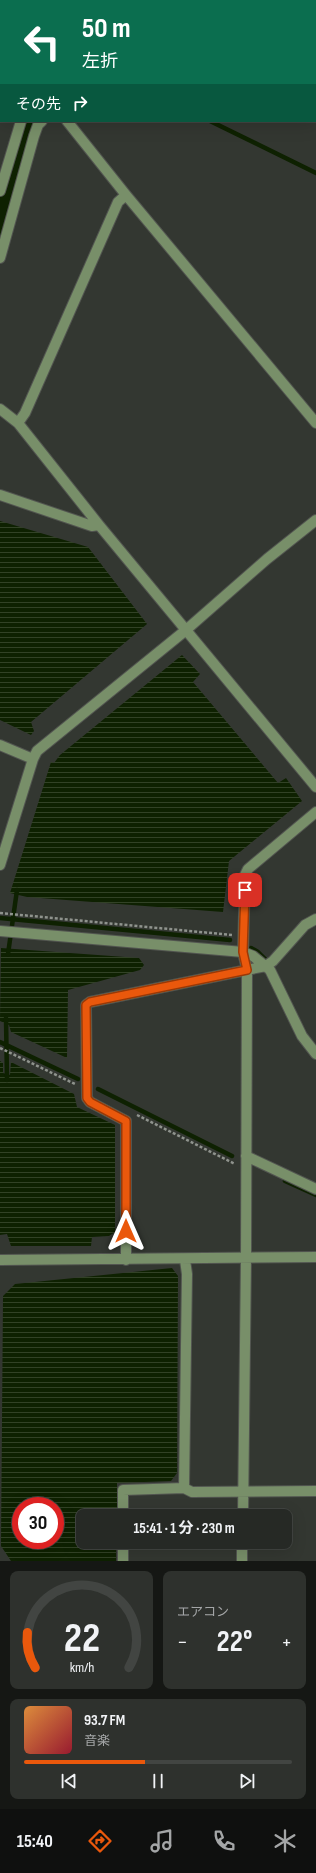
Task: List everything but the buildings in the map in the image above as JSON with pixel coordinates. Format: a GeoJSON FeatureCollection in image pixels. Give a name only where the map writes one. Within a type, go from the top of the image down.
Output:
{"type":"FeatureCollection","features":[{"type":"Feature","properties":{"kind":"street"},"geometry":{"type":"LineString","coordinates":[[0,191],[21,122]]}},
{"type":"Feature","properties":{"kind":"street"},"geometry":{"type":"LineString","coordinates":[[0,258],[34,136],[38,125],[41,122]]}},
{"type":"Feature","properties":{"kind":"street"},"geometry":{"type":"LineString","coordinates":[[68,122],[126,195],[316,423]]}},
{"type":"Feature","properties":{"kind":"street"},"geometry":{"type":"LineString","coordinates":[[18,423],[25,413],[118,202],[126,195]]}},
{"type":"Feature","properties":{"kind":"street"},"geometry":{"type":"LineString","coordinates":[[0,409],[18,423],[99,525],[316,787]]}},
{"type":"Feature","properties":{"kind":"street"},"geometry":{"type":"LineString","coordinates":[[0,495],[92,526],[99,525]]}},
{"type":"Feature","properties":{"kind":"street"},"geometry":{"type":"LineString","coordinates":[[0,864],[32,759],[37,751],[186,630],[267,559],[316,520]]}},
{"type":"Feature","properties":{"kind":"street"},"geometry":{"type":"LineString","coordinates":[[0,745],[32,759]]}},
{"type":"Feature","properties":{"kind":"street"},"geometry":{"type":"LineString","coordinates":[[243,1509],[247,970],[243,952],[245,875],[248,869],[316,812]]}},
{"type":"Feature","properties":{"kind":"street"},"geometry":{"type":"LineString","coordinates":[[126,1260],[126,1121],[90,1102],[87,1098],[86,1005],[90,1002],[266,966],[305,924],[316,919]]}},
{"type":"Feature","properties":{"kind":"street"},"geometry":{"type":"LineString","coordinates":[[0,931],[243,952],[253,956],[266,966],[273,975],[302,1036],[316,1054]]}},
{"type":"Feature","properties":{"kind":"street"},"geometry":{"type":"LineString","coordinates":[[246,1156],[316,1188]]}},
{"type":"Feature","properties":{"kind":"street"},"geometry":{"type":"LineString","coordinates":[[0,1260],[185,1260],[316,1257]]}},
{"type":"Feature","properties":{"kind":"street"},"geometry":{"type":"LineString","coordinates":[[184,1488],[187,1274],[185,1260]]}},
{"type":"Feature","properties":{"kind":"street"},"geometry":{"type":"LineString","coordinates":[[123,1509],[123,1490],[184,1488],[192,1492],[316,1491]]}},
{"type":"Feature","properties":{"kind":"street"},"geometry":{"type":"LineString","coordinates":[[123,1549],[123,1561]]}},
{"type":"Feature","properties":{"kind":"street"},"geometry":{"type":"LineString","coordinates":[[242,1549],[242,1561]]}},
{"type":"Feature","properties":{"kind":"path"},"geometry":{"type":"LineString","coordinates":[[0,913],[244,936]]}},
{"type":"Feature","properties":{"kind":"path"},"geometry":{"type":"LineString","coordinates":[[0,1048],[87,1090]]}},
{"type":"Feature","properties":{"kind":"path"},"geometry":{"type":"LineString","coordinates":[[136,1114],[246,1170]]}},
{"type":"Feature","properties":{"kind":"shaded area"},"geometry":{"type":"Polygon","coordinates":[[[0,521],[88,547],[147,624],[31,722],[34,731],[31,735],[0,720],[0,521]]]}},
{"type":"Feature","properties":{"kind":"shaded area"},"geometry":{"type":"Polygon","coordinates":[[[182,655],[200,674],[193,682],[278,783],[286,778],[302,801],[229,861],[223,912],[27,897],[10,893],[51,762],[54,763],[60,755],[182,655]]]}},
{"type":"Feature","properties":{"kind":"shaded area"},"geometry":{"type":"Polygon","coordinates":[[[1,948],[139,958],[144,965],[140,970],[68,990],[67,1058],[11,1032],[9,1025],[0,1021],[1,948]]]}},
{"type":"Feature","properties":{"kind":"shaded area"},"geometry":{"type":"Polygon","coordinates":[[[0,1061],[3,1063],[3,1073],[10,1075],[11,1062],[74,1094],[77,1107],[115,1125],[115,1232],[109,1236],[92,1237],[91,1246],[11,1246],[7,1234],[0,1235],[0,1061]]]}},
{"type":"Feature","properties":{"kind":"shaded area"},"geometry":{"type":"Polygon","coordinates":[[[172,1268],[178,1276],[177,1473],[171,1481],[117,1483],[117,1509],[76,1509],[76,1549],[116,1549],[116,1561],[11,1561],[1,1546],[3,1296],[15,1284],[172,1268]]]}},
{"type":"Feature","properties":{"kind":"waterway"},"geometry":{"type":"LineString","coordinates":[[0,227],[29,122]]}},
{"type":"Feature","properties":{"kind":"waterway"},"geometry":{"type":"LineString","coordinates":[[212,122],[316,173]]}},
{"type":"Feature","properties":{"kind":"waterway"},"geometry":{"type":"LineString","coordinates":[[8,954],[17,890]]}},
{"type":"Feature","properties":{"kind":"waterway"},"geometry":{"type":"LineString","coordinates":[[0,918],[230,940]]}},
{"type":"Feature","properties":{"kind":"waterway"},"geometry":{"type":"LineString","coordinates":[[251,948],[258,952],[269,963]]}},
{"type":"Feature","properties":{"kind":"waterway"},"geometry":{"type":"LineString","coordinates":[[6,1018],[7,1080]]}},
{"type":"Feature","properties":{"kind":"waterway"},"geometry":{"type":"LineString","coordinates":[[0,1042],[78,1079]]}},
{"type":"Feature","properties":{"kind":"waterway"},"geometry":{"type":"LineString","coordinates":[[98,1089],[232,1156]]}},
{"type":"Feature","properties":{"kind":"waterway"},"geometry":{"type":"LineString","coordinates":[[285,1181],[316,1195]]}},
{"type":"Feature","properties":{"kind":"route"},"geometry":{"type":"LineString","coordinates":[[126,1231],[126,1121],[124,1118],[90,1102],[87,1098],[86,1005],[90,1002],[247,970],[243,952],[245,890]]}}]}
